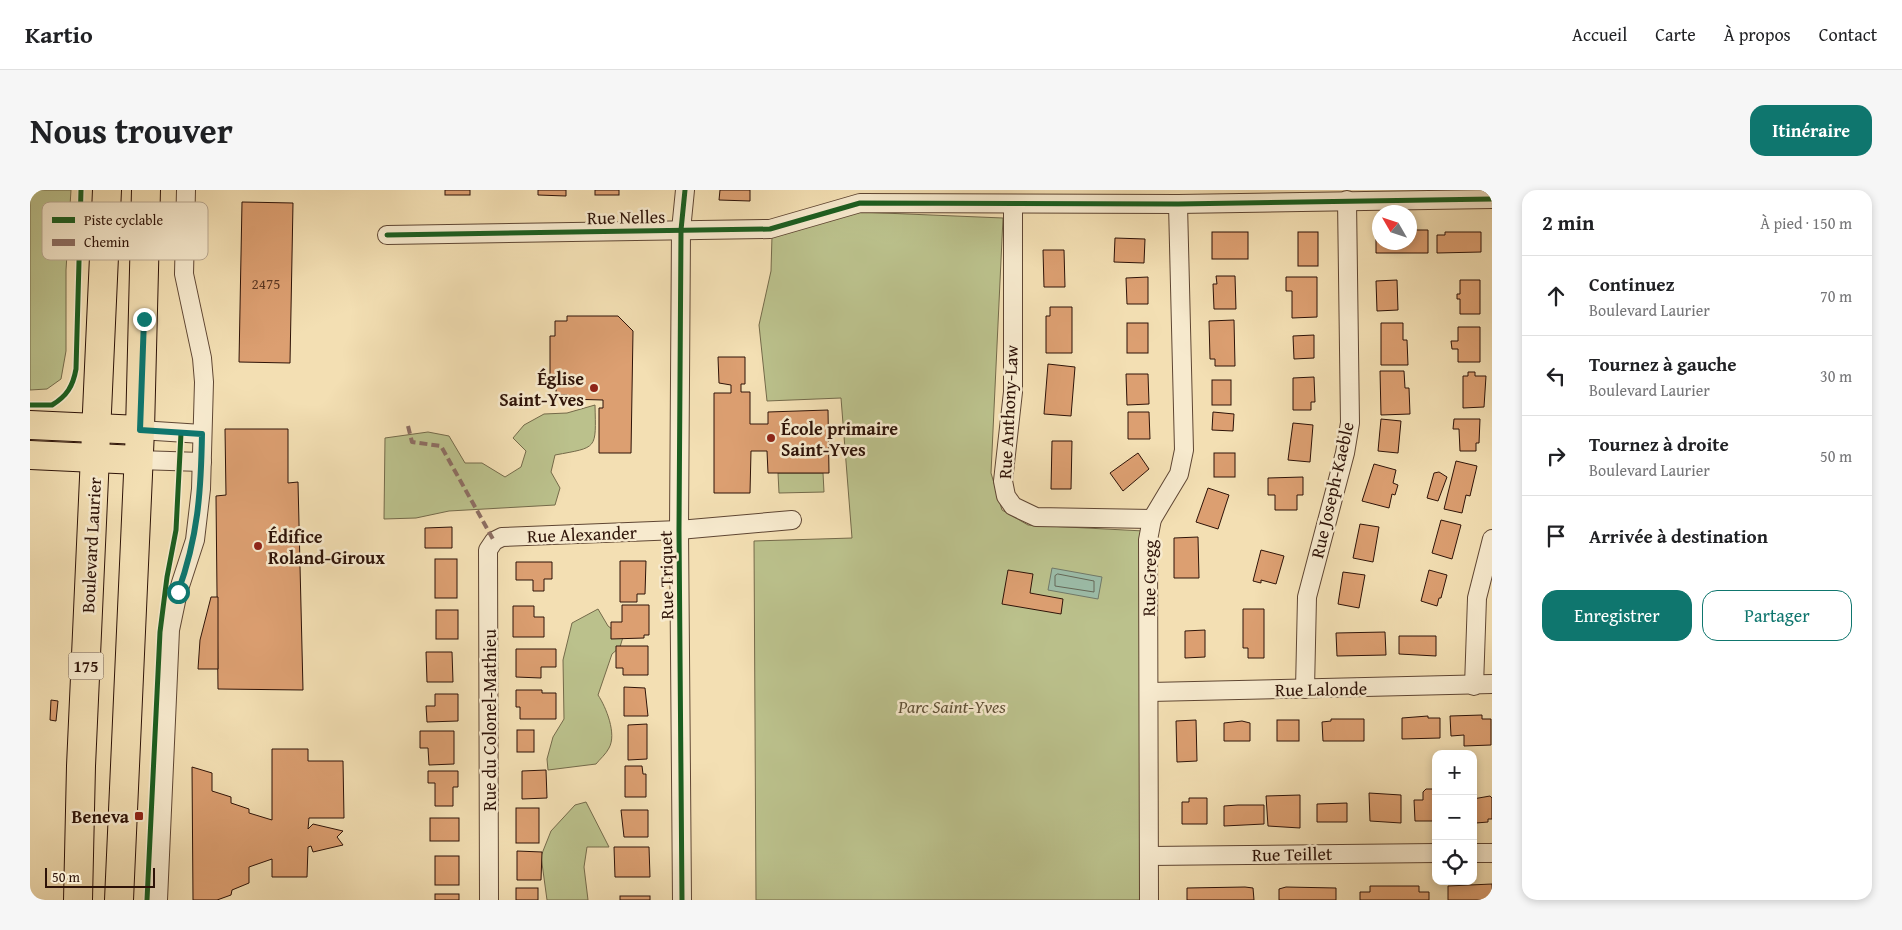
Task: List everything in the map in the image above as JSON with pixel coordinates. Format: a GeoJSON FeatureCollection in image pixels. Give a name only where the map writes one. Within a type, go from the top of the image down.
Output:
{"type":"FeatureCollection","features":[{"type":"Feature","properties":{"kind":"main road","name":"Boulevard Laurier"},"geometry":{"type":"LineString","coordinates":[[78,900],[81,774],[104,260]]}},
{"type":"Feature","properties":{"kind":"main road","name":"175"},"geometry":{"type":"LineString","coordinates":[[119,900],[140,430],[144,260]]}},
{"type":"Feature","properties":{"kind":"main road"},"geometry":{"type":"LineString","coordinates":[[30,425],[140,430]]}},
{"type":"Feature","properties":{"kind":"main road"},"geometry":{"type":"LineString","coordinates":[[30,454],[138,460]]}},
{"type":"Feature","properties":{"kind":"street","name":"Rue Triquet"},"geometry":{"type":"LineString","coordinates":[[682,900],[679,530],[681,230],[685,190]]}},
{"type":"Feature","properties":{"kind":"street","name":"Rue Nelles"},"geometry":{"type":"LineString","coordinates":[[387,235],[770,228],[860,203],[1178,204],[1492,199]]}},
{"type":"Feature","properties":{"kind":"street","name":"Rue Joseph-Kaeble"},"geometry":{"type":"LineString","coordinates":[[1305,690],[1307,596],[1345,453],[1350,423],[1347,200]]}},
{"type":"Feature","properties":{"kind":"street","name":"Rue Anthony-Law"},"geometry":{"type":"LineString","coordinates":[[1013,204],[1012,392],[1003,481],[1006,496],[1013,506],[1036,517],[1152,519]]}},
{"type":"Feature","properties":{"kind":"street","name":"Rue Gregg"},"geometry":{"type":"LineString","coordinates":[[1149,900],[1150,692],[1148,540],[1152,519],[1180,474],[1184,450],[1178,204]]}},
{"type":"Feature","properties":{"kind":"street"},"geometry":{"type":"LineString","coordinates":[[158,900],[170,630],[178,592],[195,540],[202,462],[204,382],[202,358],[184,274],[184,260]]}},
{"type":"Feature","properties":{"kind":"street"},"geometry":{"type":"LineString","coordinates":[[140,430],[202,434]]}},
{"type":"Feature","properties":{"kind":"street"},"geometry":{"type":"LineString","coordinates":[[138,460],[202,462]]}},
{"type":"Feature","properties":{"kind":"street","name":"Rue Alexander"},"geometry":{"type":"LineString","coordinates":[[494,541],[502,536],[679,530],[792,520]]}},
{"type":"Feature","properties":{"kind":"street"},"geometry":{"type":"LineString","coordinates":[[1474,686],[1477,598],[1492,539]]}},
{"type":"Feature","properties":{"kind":"street","name":"Rue du Colonel-Mathieu"},"geometry":{"type":"LineString","coordinates":[[490,900],[488,550],[494,541]]}},
{"type":"Feature","properties":{"kind":"street","name":"Rue Lalonde"},"geometry":{"type":"LineString","coordinates":[[1150,692],[1305,690],[1492,684]]}},
{"type":"Feature","properties":{"kind":"street"},"geometry":{"type":"LineString","coordinates":[[1477,853],[1492,852]]}},
{"type":"Feature","properties":{"kind":"street","name":"Rue Teillet"},"geometry":{"type":"LineString","coordinates":[[1149,856],[1432,853]]}},
{"type":"Feature","properties":{"kind":"green space"},"geometry":{"type":"Polygon","coordinates":[[[30,190],[71,190],[70,202],[42,202],[42,260],[67,260],[66,351],[61,379],[47,389],[30,390],[30,190]]]}},
{"type":"Feature","properties":{"kind":"green space","name":"Parc Saint-Yves"},"geometry":{"type":"Polygon","coordinates":[[[859,212],[1003,218],[991,473],[1002,510],[1028,525],[1144,531],[1147,900],[756,900],[754,541],[852,538],[841,398],[767,401],[759,325],[771,271],[772,236],[859,212]]]}},
{"type":"Feature","properties":{"kind":"green space"},"geometry":{"type":"Polygon","coordinates":[[[595,405],[595,431],[592,444],[587,448],[555,455],[551,472],[560,488],[555,505],[449,511],[416,518],[384,519],[385,438],[428,432],[449,436],[465,463],[482,463],[505,477],[521,467],[526,451],[513,438],[524,425],[544,414],[567,413],[595,405]]]}},
{"type":"Feature","properties":{"kind":"green space"},"geometry":{"type":"Polygon","coordinates":[[[778,473],[823,473],[824,492],[779,493],[778,473]]]}},
{"type":"Feature","properties":{"kind":"green space"},"geometry":{"type":"Polygon","coordinates":[[[598,609],[608,626],[623,637],[620,647],[612,654],[598,695],[610,721],[611,742],[608,750],[596,764],[548,770],[547,759],[553,737],[564,719],[563,660],[572,623],[598,609]]]}},
{"type":"Feature","properties":{"kind":"green space"},"geometry":{"type":"Polygon","coordinates":[[[586,802],[609,847],[587,847],[584,867],[588,900],[547,900],[541,856],[551,831],[575,805],[586,802]]]}},
{"type":"Feature","properties":{"kind":"water"},"geometry":{"type":"Polygon","coordinates":[[[1052,568],[1102,577],[1098,599],[1048,590],[1052,568]]]}},
{"type":"Feature","properties":{"kind":"building"},"geometry":{"type":"Polygon","coordinates":[[[445,190],[470,190],[470,195],[445,195],[445,190]]]}},
{"type":"Feature","properties":{"kind":"building"},"geometry":{"type":"Polygon","coordinates":[[[538,190],[566,190],[566,196],[538,195],[538,190]]]}},
{"type":"Feature","properties":{"kind":"building"},"geometry":{"type":"Polygon","coordinates":[[[595,190],[619,190],[619,195],[595,195],[595,190]]]}},
{"type":"Feature","properties":{"kind":"building"},"geometry":{"type":"Polygon","coordinates":[[[720,190],[750,190],[750,201],[719,200],[720,190]]]}},
{"type":"Feature","properties":{"kind":"building"},"geometry":{"type":"Polygon","coordinates":[[[242,202],[293,203],[290,363],[239,362],[242,202]]]}},
{"type":"Feature","properties":{"kind":"building"},"geometry":{"type":"Polygon","coordinates":[[[1417,230],[1428,230],[1428,253],[1376,253],[1376,250],[1417,250],[1417,230]]]}},
{"type":"Feature","properties":{"kind":"building"},"geometry":{"type":"Polygon","coordinates":[[[1212,232],[1248,232],[1248,259],[1212,259],[1212,232]]]}},
{"type":"Feature","properties":{"kind":"building"},"geometry":{"type":"Polygon","coordinates":[[[1298,232],[1318,232],[1318,266],[1298,266],[1298,232]]]}},
{"type":"Feature","properties":{"kind":"building"},"geometry":{"type":"Polygon","coordinates":[[[1445,232],[1481,232],[1481,252],[1437,253],[1437,235],[1445,235],[1445,232]]]}},
{"type":"Feature","properties":{"kind":"building"},"geometry":{"type":"Polygon","coordinates":[[[1115,238],[1145,239],[1144,263],[1114,262],[1115,238]]]}},
{"type":"Feature","properties":{"kind":"building"},"geometry":{"type":"Polygon","coordinates":[[[1043,250],[1064,250],[1065,287],[1044,287],[1043,250]]]}},
{"type":"Feature","properties":{"kind":"building"},"geometry":{"type":"Polygon","coordinates":[[[1216,276],[1235,276],[1236,309],[1214,309],[1213,284],[1217,284],[1216,276]]]}},
{"type":"Feature","properties":{"kind":"building"},"geometry":{"type":"Polygon","coordinates":[[[1148,277],[1148,304],[1127,304],[1126,278],[1148,277]]]}},
{"type":"Feature","properties":{"kind":"building"},"geometry":{"type":"Polygon","coordinates":[[[1286,277],[1317,277],[1317,317],[1292,318],[1292,291],[1286,291],[1286,277]]]}},
{"type":"Feature","properties":{"kind":"building"},"geometry":{"type":"Polygon","coordinates":[[[1397,280],[1398,310],[1377,311],[1376,281],[1397,280]]]}},
{"type":"Feature","properties":{"kind":"building"},"geometry":{"type":"Polygon","coordinates":[[[1460,280],[1480,280],[1480,314],[1460,314],[1460,299],[1457,299],[1457,294],[1460,294],[1460,280]]]}},
{"type":"Feature","properties":{"kind":"building"},"geometry":{"type":"Polygon","coordinates":[[[1050,307],[1072,307],[1072,353],[1046,353],[1046,316],[1050,316],[1050,307]]]}},
{"type":"Feature","properties":{"kind":"building","name":"Église Saint-Yves"},"geometry":{"type":"Polygon","coordinates":[[[567,316],[618,316],[633,331],[631,453],[599,453],[599,408],[603,408],[603,400],[567,399],[567,395],[556,395],[556,380],[550,380],[550,336],[555,336],[555,321],[567,321],[567,316]]]}},
{"type":"Feature","properties":{"kind":"building"},"geometry":{"type":"Polygon","coordinates":[[[1234,320],[1235,366],[1215,366],[1215,359],[1210,359],[1209,321],[1234,320]]]}},
{"type":"Feature","properties":{"kind":"building"},"geometry":{"type":"Polygon","coordinates":[[[1127,323],[1148,323],[1148,353],[1127,353],[1127,323]]]}},
{"type":"Feature","properties":{"kind":"building"},"geometry":{"type":"Polygon","coordinates":[[[1381,323],[1403,323],[1403,340],[1407,340],[1408,365],[1381,365],[1381,323]]]}},
{"type":"Feature","properties":{"kind":"building"},"geometry":{"type":"Polygon","coordinates":[[[1458,327],[1480,327],[1480,362],[1458,362],[1458,349],[1452,349],[1451,341],[1458,341],[1458,327]]]}},
{"type":"Feature","properties":{"kind":"building"},"geometry":{"type":"Polygon","coordinates":[[[1314,335],[1314,358],[1294,359],[1293,336],[1314,335]]]}},
{"type":"Feature","properties":{"kind":"building","name":"École primaire Saint-Yves"},"geometry":{"type":"Polygon","coordinates":[[[718,357],[745,357],[745,384],[741,384],[741,392],[750,392],[750,424],[768,424],[768,412],[828,410],[829,473],[768,473],[767,451],[751,451],[750,493],[714,493],[714,393],[731,393],[731,385],[719,383],[718,357]]]}},
{"type":"Feature","properties":{"kind":"building"},"geometry":{"type":"Polygon","coordinates":[[[1048,364],[1075,367],[1071,416],[1044,414],[1048,364]]]}},
{"type":"Feature","properties":{"kind":"building"},"geometry":{"type":"Polygon","coordinates":[[[1380,371],[1404,371],[1405,388],[1409,388],[1410,414],[1381,415],[1380,371]]]}},
{"type":"Feature","properties":{"kind":"building"},"geometry":{"type":"Polygon","coordinates":[[[1468,372],[1475,372],[1475,376],[1486,376],[1484,407],[1463,408],[1463,376],[1468,376],[1468,372]]]}},
{"type":"Feature","properties":{"kind":"building"},"geometry":{"type":"Polygon","coordinates":[[[1126,374],[1148,374],[1149,404],[1127,405],[1126,374]]]}},
{"type":"Feature","properties":{"kind":"building"},"geometry":{"type":"Polygon","coordinates":[[[1314,377],[1315,402],[1311,402],[1311,410],[1293,410],[1293,378],[1314,377]]]}},
{"type":"Feature","properties":{"kind":"building"},"geometry":{"type":"Polygon","coordinates":[[[1212,380],[1231,380],[1231,405],[1212,405],[1212,380]]]}},
{"type":"Feature","properties":{"kind":"building"},"geometry":{"type":"Polygon","coordinates":[[[1128,412],[1149,412],[1150,439],[1128,439],[1128,412]]]}},
{"type":"Feature","properties":{"kind":"building"},"geometry":{"type":"Polygon","coordinates":[[[1213,412],[1234,414],[1233,431],[1212,430],[1213,412]]]}},
{"type":"Feature","properties":{"kind":"building"},"geometry":{"type":"Polygon","coordinates":[[[1381,419],[1401,421],[1398,453],[1378,451],[1381,419]]]}},
{"type":"Feature","properties":{"kind":"building"},"geometry":{"type":"Polygon","coordinates":[[[1454,419],[1480,419],[1479,443],[1476,443],[1476,451],[1460,451],[1459,429],[1453,429],[1454,419]]]}},
{"type":"Feature","properties":{"kind":"building"},"geometry":{"type":"Polygon","coordinates":[[[1293,423],[1313,425],[1310,462],[1288,460],[1293,423]]]}},
{"type":"Feature","properties":{"kind":"building","name":"Édifice Roland-Giroux"},"geometry":{"type":"Polygon","coordinates":[[[225,429],[288,429],[288,483],[298,482],[303,690],[218,689],[216,496],[226,495],[225,429]]]}},
{"type":"Feature","properties":{"kind":"building"},"geometry":{"type":"Polygon","coordinates":[[[1052,441],[1072,441],[1071,489],[1051,489],[1052,441]]]}},
{"type":"Feature","properties":{"kind":"building"},"geometry":{"type":"Polygon","coordinates":[[[1138,453],[1149,469],[1123,491],[1110,473],[1138,453]]]}},
{"type":"Feature","properties":{"kind":"building"},"geometry":{"type":"Polygon","coordinates":[[[1214,453],[1235,453],[1235,477],[1214,477],[1214,453]]]}},
{"type":"Feature","properties":{"kind":"building"},"geometry":{"type":"Polygon","coordinates":[[[1456,461],[1477,466],[1470,496],[1466,495],[1462,513],[1444,509],[1456,461]]]}},
{"type":"Feature","properties":{"kind":"building"},"geometry":{"type":"Polygon","coordinates":[[[1374,464],[1396,470],[1393,483],[1398,485],[1395,495],[1392,494],[1389,508],[1362,501],[1374,464]]]}},
{"type":"Feature","properties":{"kind":"building"},"geometry":{"type":"Polygon","coordinates":[[[1439,472],[1447,477],[1438,501],[1427,498],[1434,473],[1439,472]]]}},
{"type":"Feature","properties":{"kind":"building"},"geometry":{"type":"Polygon","coordinates":[[[1303,477],[1303,495],[1297,495],[1297,510],[1275,510],[1275,495],[1268,495],[1268,478],[1303,477]]]}},
{"type":"Feature","properties":{"kind":"building"},"geometry":{"type":"Polygon","coordinates":[[[1208,488],[1229,495],[1218,529],[1196,522],[1208,488]]]}},
{"type":"Feature","properties":{"kind":"building"},"geometry":{"type":"Polygon","coordinates":[[[1441,520],[1461,525],[1452,559],[1432,553],[1441,520]]]}},
{"type":"Feature","properties":{"kind":"building"},"geometry":{"type":"Polygon","coordinates":[[[1360,524],[1379,527],[1373,562],[1353,558],[1360,524]]]}},
{"type":"Feature","properties":{"kind":"building"},"geometry":{"type":"Polygon","coordinates":[[[452,527],[452,548],[425,548],[425,528],[452,527]]]}},
{"type":"Feature","properties":{"kind":"building"},"geometry":{"type":"Polygon","coordinates":[[[1198,537],[1199,578],[1174,578],[1174,538],[1198,537]]]}},
{"type":"Feature","properties":{"kind":"building"},"geometry":{"type":"Polygon","coordinates":[[[1261,550],[1284,556],[1276,584],[1261,580],[1261,583],[1253,581],[1261,550]]]}},
{"type":"Feature","properties":{"kind":"building"},"geometry":{"type":"Polygon","coordinates":[[[435,559],[457,559],[457,598],[435,598],[435,559]]]}},
{"type":"Feature","properties":{"kind":"building"},"geometry":{"type":"Polygon","coordinates":[[[620,561],[646,561],[645,594],[637,594],[637,602],[620,602],[620,561]]]}},
{"type":"Feature","properties":{"kind":"building"},"geometry":{"type":"Polygon","coordinates":[[[516,562],[552,562],[552,579],[544,579],[544,591],[533,591],[533,580],[516,580],[516,562]]]}},
{"type":"Feature","properties":{"kind":"building"},"geometry":{"type":"Polygon","coordinates":[[[1008,570],[1033,574],[1030,593],[1063,599],[1061,614],[1002,604],[1008,570]]]}},
{"type":"Feature","properties":{"kind":"building"},"geometry":{"type":"Polygon","coordinates":[[[1429,570],[1447,575],[1437,606],[1421,601],[1429,570]]]}},
{"type":"Feature","properties":{"kind":"building"},"geometry":{"type":"Polygon","coordinates":[[[1343,572],[1365,575],[1359,608],[1338,604],[1343,572]]]}},
{"type":"Feature","properties":{"kind":"building"},"geometry":{"type":"Polygon","coordinates":[[[211,597],[218,597],[218,669],[198,669],[200,640],[211,597]]]}},
{"type":"Feature","properties":{"kind":"building"},"geometry":{"type":"Polygon","coordinates":[[[622,605],[649,605],[649,635],[644,635],[644,638],[611,639],[611,622],[622,622],[622,605]]]}},
{"type":"Feature","properties":{"kind":"building"},"geometry":{"type":"Polygon","coordinates":[[[513,606],[534,606],[534,617],[544,617],[544,637],[513,637],[513,606]]]}},
{"type":"Feature","properties":{"kind":"building"},"geometry":{"type":"Polygon","coordinates":[[[1243,609],[1264,609],[1264,658],[1248,658],[1248,648],[1243,648],[1243,609]]]}},
{"type":"Feature","properties":{"kind":"building"},"geometry":{"type":"Polygon","coordinates":[[[436,610],[458,610],[458,639],[436,639],[436,610]]]}},
{"type":"Feature","properties":{"kind":"building"},"geometry":{"type":"Polygon","coordinates":[[[1205,630],[1205,657],[1185,658],[1185,631],[1205,630]]]}},
{"type":"Feature","properties":{"kind":"building"},"geometry":{"type":"Polygon","coordinates":[[[1385,632],[1386,655],[1337,656],[1336,633],[1385,632]]]}},
{"type":"Feature","properties":{"kind":"building"},"geometry":{"type":"Polygon","coordinates":[[[1399,636],[1436,636],[1436,656],[1399,654],[1399,636]]]}},
{"type":"Feature","properties":{"kind":"building"},"geometry":{"type":"Polygon","coordinates":[[[616,646],[648,646],[648,675],[623,675],[623,668],[616,668],[616,646]]]}},
{"type":"Feature","properties":{"kind":"building"},"geometry":{"type":"Polygon","coordinates":[[[516,649],[556,649],[556,667],[541,667],[541,678],[516,677],[516,649]]]}},
{"type":"Feature","properties":{"kind":"building"},"geometry":{"type":"Polygon","coordinates":[[[426,652],[452,652],[453,682],[427,682],[426,652]]]}},
{"type":"Feature","properties":{"kind":"building"},"geometry":{"type":"Polygon","coordinates":[[[624,687],[645,688],[648,716],[624,716],[624,687]]]}},
{"type":"Feature","properties":{"kind":"building"},"geometry":{"type":"Polygon","coordinates":[[[516,690],[542,690],[542,693],[556,693],[556,719],[520,719],[520,707],[516,707],[516,690]]]}},
{"type":"Feature","properties":{"kind":"building"},"geometry":{"type":"Polygon","coordinates":[[[435,694],[458,694],[458,721],[427,722],[426,706],[435,706],[435,694]]]}},
{"type":"Feature","properties":{"kind":"building"},"geometry":{"type":"Polygon","coordinates":[[[51,700],[58,701],[56,721],[50,720],[51,700]]]}},
{"type":"Feature","properties":{"kind":"building"},"geometry":{"type":"Polygon","coordinates":[[[1482,715],[1482,719],[1491,719],[1491,745],[1464,746],[1464,735],[1451,736],[1450,716],[1482,715]]]}},
{"type":"Feature","properties":{"kind":"building"},"geometry":{"type":"Polygon","coordinates":[[[1428,716],[1428,718],[1440,718],[1440,738],[1402,739],[1402,718],[1428,716]]]}},
{"type":"Feature","properties":{"kind":"building"},"geometry":{"type":"Polygon","coordinates":[[[1331,719],[1364,719],[1364,741],[1323,741],[1322,722],[1331,721],[1331,719]]]}},
{"type":"Feature","properties":{"kind":"building"},"geometry":{"type":"Polygon","coordinates":[[[1196,720],[1197,761],[1177,762],[1176,721],[1196,720]]]}},
{"type":"Feature","properties":{"kind":"building"},"geometry":{"type":"Polygon","coordinates":[[[1277,720],[1299,720],[1299,741],[1277,741],[1277,720]]]}},
{"type":"Feature","properties":{"kind":"building"},"geometry":{"type":"Polygon","coordinates":[[[1242,721],[1250,723],[1250,741],[1224,741],[1224,723],[1242,721]]]}},
{"type":"Feature","properties":{"kind":"building"},"geometry":{"type":"Polygon","coordinates":[[[647,724],[647,759],[628,760],[628,725],[647,724]]]}},
{"type":"Feature","properties":{"kind":"building"},"geometry":{"type":"Polygon","coordinates":[[[517,730],[534,730],[534,752],[517,752],[517,730]]]}},
{"type":"Feature","properties":{"kind":"building"},"geometry":{"type":"Polygon","coordinates":[[[420,731],[454,731],[454,764],[429,765],[428,748],[420,748],[420,731]]]}},
{"type":"Feature","properties":{"kind":"building"},"geometry":{"type":"Polygon","coordinates":[[[272,749],[308,749],[308,761],[343,761],[344,818],[309,818],[308,829],[313,824],[343,831],[337,837],[343,845],[313,852],[311,846],[308,847],[307,877],[272,877],[272,859],[249,867],[249,883],[232,890],[231,895],[217,900],[193,900],[192,767],[212,773],[212,791],[231,797],[231,803],[249,809],[249,813],[272,820],[272,749]]]}},
{"type":"Feature","properties":{"kind":"building"},"geometry":{"type":"Polygon","coordinates":[[[625,766],[642,766],[643,774],[646,774],[646,797],[625,797],[625,766]]]}},
{"type":"Feature","properties":{"kind":"building"},"geometry":{"type":"Polygon","coordinates":[[[546,770],[547,798],[522,799],[522,771],[546,770]]]}},
{"type":"Feature","properties":{"kind":"building"},"geometry":{"type":"Polygon","coordinates":[[[428,771],[458,771],[458,787],[453,787],[453,806],[435,806],[435,783],[428,783],[428,771]]]}},
{"type":"Feature","properties":{"kind":"building"},"geometry":{"type":"Polygon","coordinates":[[[1426,789],[1432,789],[1432,821],[1415,821],[1414,800],[1423,800],[1423,792],[1426,789]]]}},
{"type":"Feature","properties":{"kind":"building"},"geometry":{"type":"Polygon","coordinates":[[[1369,793],[1401,795],[1401,823],[1370,821],[1369,793]]]}},
{"type":"Feature","properties":{"kind":"building"},"geometry":{"type":"Polygon","coordinates":[[[1300,795],[1300,828],[1268,826],[1266,796],[1300,795]]]}},
{"type":"Feature","properties":{"kind":"building"},"geometry":{"type":"Polygon","coordinates":[[[1490,796],[1492,798],[1492,819],[1488,819],[1488,822],[1477,823],[1477,798],[1490,796]]]}},
{"type":"Feature","properties":{"kind":"building"},"geometry":{"type":"Polygon","coordinates":[[[1189,798],[1207,798],[1207,824],[1182,824],[1182,802],[1189,802],[1189,798]]]}},
{"type":"Feature","properties":{"kind":"building"},"geometry":{"type":"Polygon","coordinates":[[[1347,803],[1347,822],[1317,822],[1317,804],[1347,803]]]}},
{"type":"Feature","properties":{"kind":"building"},"geometry":{"type":"Polygon","coordinates":[[[1264,805],[1264,824],[1224,826],[1224,806],[1264,805]]]}},
{"type":"Feature","properties":{"kind":"building"},"geometry":{"type":"Polygon","coordinates":[[[516,808],[539,808],[539,843],[516,843],[516,808]]]}},
{"type":"Feature","properties":{"kind":"building"},"geometry":{"type":"Polygon","coordinates":[[[621,810],[648,810],[648,837],[624,837],[621,810]]]}},
{"type":"Feature","properties":{"kind":"building"},"geometry":{"type":"Polygon","coordinates":[[[430,818],[459,818],[459,841],[430,841],[430,818]]]}},
{"type":"Feature","properties":{"kind":"building"},"geometry":{"type":"Polygon","coordinates":[[[614,847],[649,847],[650,877],[615,877],[614,847]]]}},
{"type":"Feature","properties":{"kind":"building"},"geometry":{"type":"Polygon","coordinates":[[[517,851],[542,852],[541,880],[517,880],[517,851]]]}},
{"type":"Feature","properties":{"kind":"building"},"geometry":{"type":"Polygon","coordinates":[[[435,856],[459,856],[459,885],[435,885],[435,856]]]}},
{"type":"Feature","properties":{"kind":"building"},"geometry":{"type":"Polygon","coordinates":[[[1492,884],[1492,900],[1448,900],[1448,886],[1492,884]]]}},
{"type":"Feature","properties":{"kind":"building"},"geometry":{"type":"Polygon","coordinates":[[[1370,886],[1419,886],[1419,892],[1429,892],[1429,900],[1360,900],[1360,892],[1370,892],[1370,886]]]}},
{"type":"Feature","properties":{"kind":"building"},"geometry":{"type":"Polygon","coordinates":[[[1286,887],[1336,888],[1336,900],[1279,900],[1279,889],[1286,887]]]}},
{"type":"Feature","properties":{"kind":"building"},"geometry":{"type":"Polygon","coordinates":[[[516,888],[538,888],[538,900],[516,900],[516,888]]]}},
{"type":"Feature","properties":{"kind":"building"},"geometry":{"type":"Polygon","coordinates":[[[1187,888],[1253,888],[1254,900],[1187,900],[1187,888]]]}},
{"type":"Feature","properties":{"kind":"building"},"geometry":{"type":"Polygon","coordinates":[[[435,894],[459,894],[459,900],[435,900],[435,894]]]}},
{"type":"Feature","properties":{"kind":"building"},"geometry":{"type":"Polygon","coordinates":[[[620,896],[650,896],[650,900],[620,900],[620,896]]]}},
{"type":"Feature","properties":{"kind":"marked path"},"geometry":{"type":"LineString","coordinates":[[408,426],[412,442],[441,446],[494,541]]}},
{"type":"Feature","properties":{"kind":"cycle path"},"geometry":{"type":"LineString","coordinates":[[81,190],[81,202]]}},
{"type":"Feature","properties":{"kind":"cycle path"},"geometry":{"type":"LineString","coordinates":[[682,900],[679,530],[681,230],[685,190]]}},
{"type":"Feature","properties":{"kind":"cycle path"},"geometry":{"type":"LineString","coordinates":[[387,235],[770,229],[860,203],[1178,204],[1492,199]]}},
{"type":"Feature","properties":{"kind":"cycle path"},"geometry":{"type":"LineString","coordinates":[[30,405],[52,405],[57,402],[68,390],[75,375],[79,260]]}},
{"type":"Feature","properties":{"kind":"cycle path"},"geometry":{"type":"LineString","coordinates":[[147,900],[160,632],[167,577],[176,530],[181,433]]}},
{"type":"Feature","properties":{"kind":"place","name":"Église Saint-Yves"},"geometry":{"type":"Point","coordinates":[594,388]}},
{"type":"Feature","properties":{"kind":"place","name":"École primaire Saint-Yves"},"geometry":{"type":"Point","coordinates":[771,438]}},
{"type":"Feature","properties":{"kind":"place","name":"Édifice Roland-Giroux"},"geometry":{"type":"Point","coordinates":[258,546]}},
{"type":"Feature","properties":{"kind":"place","name":"Beneva"},"geometry":{"type":"Point","coordinates":[139,816]}},
{"type":"Feature","properties":{"kind":"route"},"geometry":{"type":"LineString","coordinates":[[144,319],[140,430],[202,434],[201,489],[195,540],[178,592]]}}]}
